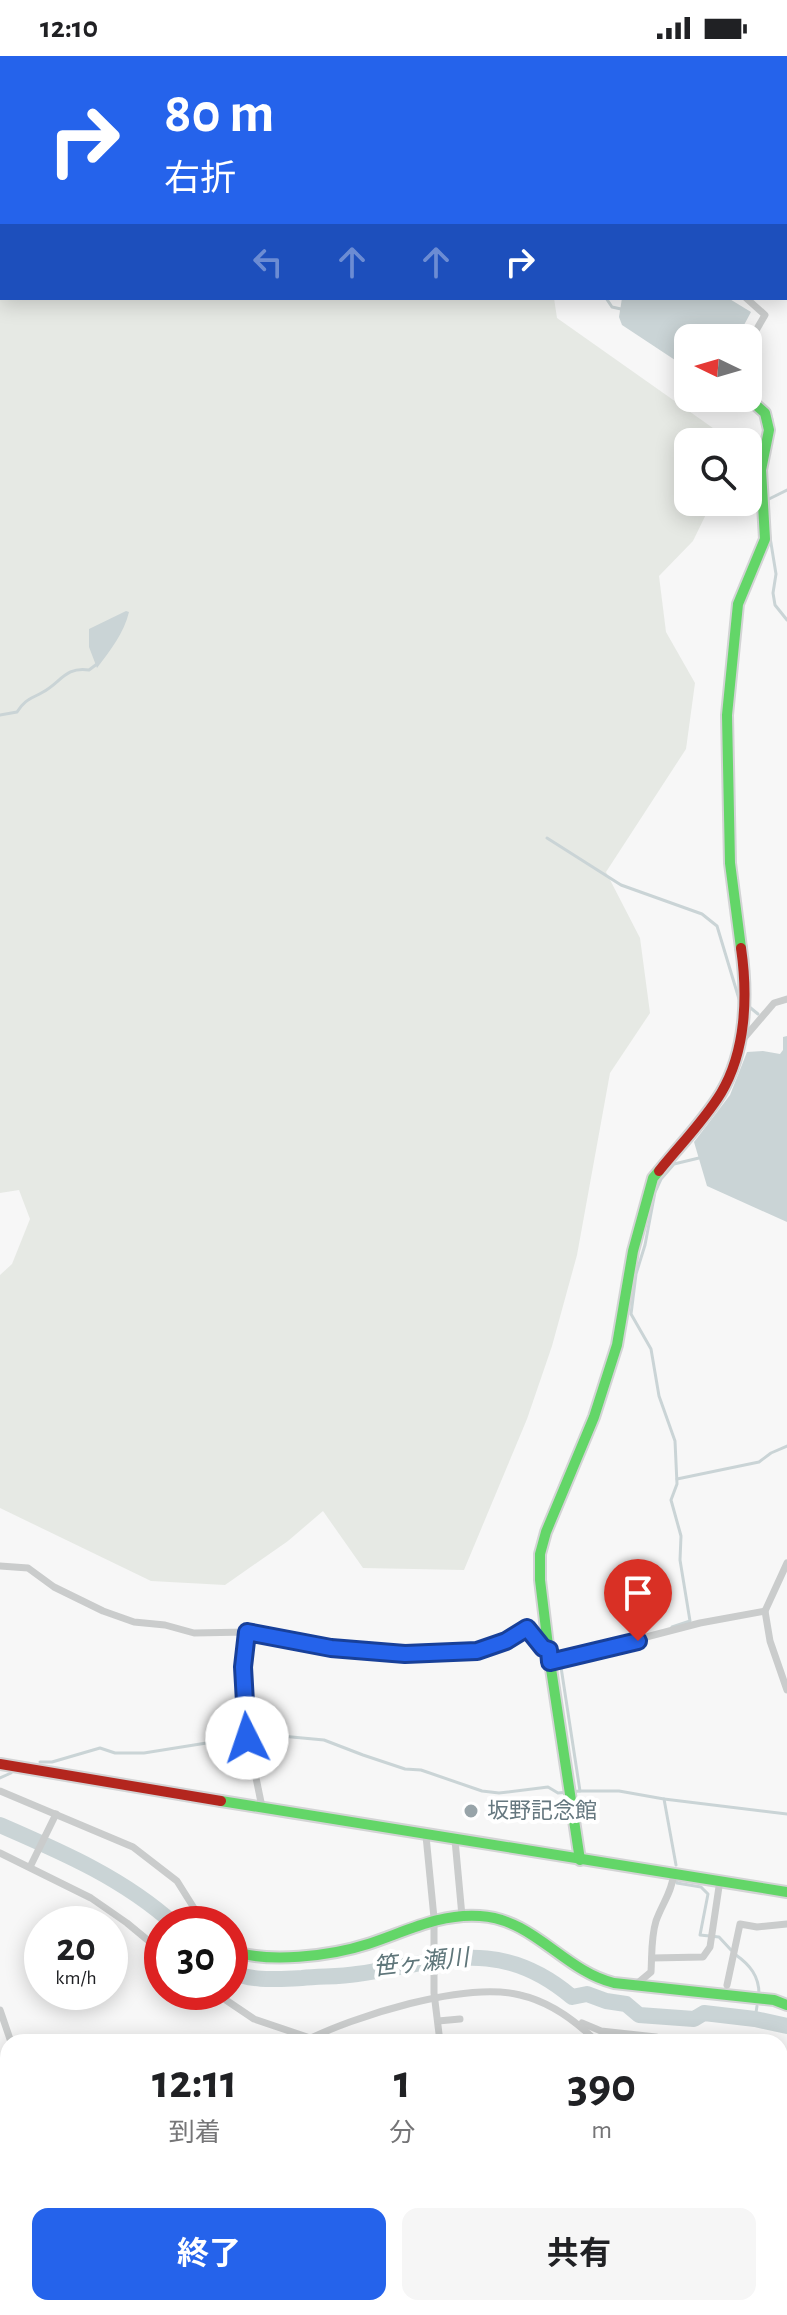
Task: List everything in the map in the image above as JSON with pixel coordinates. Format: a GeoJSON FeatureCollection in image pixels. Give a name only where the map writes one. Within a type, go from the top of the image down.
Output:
{"type":"FeatureCollection","features":[{"type":"Feature","properties":{"kind":"street"},"geometry":{"type":"LineString","coordinates":[[748,300],[765,315],[760,324]]}},
{"type":"Feature","properties":{"kind":"street"},"geometry":{"type":"LineString","coordinates":[[580,1860],[556,1660],[549,1650],[539,1566],[542,1543],[594,1417],[617,1345],[627,1280],[649,1189],[658,1170],[703,1119],[721,1093],[739,1044],[746,983],[730,863],[727,715],[738,604],[765,539],[761,470],[769,430],[762,410]]}},
{"type":"Feature","properties":{"kind":"street"},"geometry":{"type":"LineString","coordinates":[[739,1044],[774,1003],[787,999]]}},
{"type":"Feature","properties":{"kind":"street"},"geometry":{"type":"LineString","coordinates":[[787,1563],[765,1611],[770,1641],[787,1690]]}},
{"type":"Feature","properties":{"kind":"street"},"geometry":{"type":"LineString","coordinates":[[0,1566],[28,1568],[66,1593],[134,1622],[165,1625],[194,1633],[247,1632],[331,1648],[405,1654],[477,1651],[506,1641],[527,1628],[543,1648],[549,1650]]}},
{"type":"Feature","properties":{"kind":"street"},"geometry":{"type":"LineString","coordinates":[[556,1660],[700,1623],[765,1611]]}},
{"type":"Feature","properties":{"kind":"street"},"geometry":{"type":"LineString","coordinates":[[247,1632],[243,1667],[247,1736],[262,1807]]}},
{"type":"Feature","properties":{"kind":"street"},"geometry":{"type":"LineString","coordinates":[[0,1764],[426,1836],[787,1892]]}},
{"type":"Feature","properties":{"kind":"street"},"geometry":{"type":"LineString","coordinates":[[0,1791],[91,1831],[115,1837],[155,1862],[177,1881],[193,1906]]}},
{"type":"Feature","properties":{"kind":"street"},"geometry":{"type":"LineString","coordinates":[[31,1865],[56,1814]]}},
{"type":"Feature","properties":{"kind":"street"},"geometry":{"type":"LineString","coordinates":[[426,1836],[434,1918],[435,1996],[439,2034]]}},
{"type":"Feature","properties":{"kind":"street"},"geometry":{"type":"LineString","coordinates":[[455,1840],[462,1916]]}},
{"type":"Feature","properties":{"kind":"street"},"geometry":{"type":"LineString","coordinates":[[0,1853],[31,1865],[91,1898],[144,1937]]}},
{"type":"Feature","properties":{"kind":"street"},"geometry":{"type":"LineString","coordinates":[[639,1986],[639,1982],[651,1972],[656,1921],[672,1888],[674,1873]]}},
{"type":"Feature","properties":{"kind":"street"},"geometry":{"type":"LineString","coordinates":[[652,1958],[703,1957],[712,1936],[720,1880]]}},
{"type":"Feature","properties":{"kind":"street"},"geometry":{"type":"LineString","coordinates":[[248,1956],[307,1956],[337,1952],[366,1945],[434,1918],[493,1917],[513,1923],[598,1979],[774,2000],[787,2005]]}},
{"type":"Feature","properties":{"kind":"street"},"geometry":{"type":"LineString","coordinates":[[727,1985],[740,1924],[757,1927],[787,1924]]}},
{"type":"Feature","properties":{"kind":"street"},"geometry":{"type":"LineString","coordinates":[[320,2034],[356,2018],[435,1996],[486,1990],[519,1994],[601,2031],[628,2034]]}},
{"type":"Feature","properties":{"kind":"street"},"geometry":{"type":"LineString","coordinates":[[0,2010],[8,2034]]}},
{"type":"Feature","properties":{"kind":"street"},"geometry":{"type":"LineString","coordinates":[[241,2010],[254,2019],[291,2034]]}},
{"type":"Feature","properties":{"kind":"street"},"geometry":{"type":"LineString","coordinates":[[438,2021],[460,2019]]}},
{"type":"Feature","properties":{"kind":"street"},"geometry":{"type":"LineString","coordinates":[[576,2021],[589,2034]]}},
{"type":"Feature","properties":{"kind":"shaded area"},"geometry":{"type":"Polygon","coordinates":[[[0,300],[554,300],[557,318],[674,401],[674,412],[690,412],[713,428],[674,428],[674,516],[705,516],[693,541],[659,576],[666,632],[695,683],[686,749],[606,872],[640,938],[650,1013],[610,1073],[577,1255],[552,1346],[527,1419],[464,1570],[363,1568],[323,1511],[288,1541],[225,1585],[151,1581],[0,1508],[0,1275],[12,1264],[30,1219],[19,1190],[0,1193],[0,300]]]}},
{"type":"Feature","properties":{"kind":"shaded area"},"geometry":{"type":"Polygon","coordinates":[[[622,300],[731,300],[751,312],[745,324],[674,324],[674,359],[622,325],[619,317],[622,300]]]}},
{"type":"Feature","properties":{"kind":"shaded area"},"geometry":{"type":"Polygon","coordinates":[[[129,612],[127,620],[120,634],[97,668],[89,647],[89,629],[129,612]]]}},
{"type":"Feature","properties":{"kind":"shaded area"},"geometry":{"type":"Polygon","coordinates":[[[787,1036],[787,1222],[707,1186],[694,1142],[730,1095],[747,1052],[780,1054],[783,1037],[787,1036]]]}},
{"type":"Feature","properties":{"kind":"waterway"},"geometry":{"type":"LineString","coordinates":[[607,300],[612,307],[621,309]]}},
{"type":"Feature","properties":{"kind":"waterway"},"geometry":{"type":"LineString","coordinates":[[762,403],[771,416],[770,449]]}},
{"type":"Feature","properties":{"kind":"waterway"},"geometry":{"type":"LineString","coordinates":[[766,468],[767,512]]}},
{"type":"Feature","properties":{"kind":"waterway"},"geometry":{"type":"LineString","coordinates":[[769,499],[787,490]]}},
{"type":"Feature","properties":{"kind":"waterway"},"geometry":{"type":"LineString","coordinates":[[769,531],[776,574],[775,605],[787,620]]}},
{"type":"Feature","properties":{"kind":"waterway"},"geometry":{"type":"LineString","coordinates":[[0,715],[17,712],[26,702],[74,670],[89,670],[97,664]]}},
{"type":"Feature","properties":{"kind":"waterway"},"geometry":{"type":"LineString","coordinates":[[547,838],[621,885],[702,914],[717,926],[739,999]]}},
{"type":"Feature","properties":{"kind":"waterway"},"geometry":{"type":"LineString","coordinates":[[747,1005],[758,1014]]}},
{"type":"Feature","properties":{"kind":"waterway"},"geometry":{"type":"LineString","coordinates":[[672,1627],[690,1621],[680,1560],[681,1536],[671,1500],[677,1484],[675,1441],[659,1396],[651,1349],[631,1314],[636,1274],[655,1192],[674,1164],[699,1158]]}},
{"type":"Feature","properties":{"kind":"waterway"},"geometry":{"type":"LineString","coordinates":[[677,1479],[759,1462],[787,1446]]}},
{"type":"Feature","properties":{"kind":"waterway"},"geometry":{"type":"LineString","coordinates":[[595,1647],[559,1654],[580,1791],[619,1791],[664,1799],[676,1865]]}},
{"type":"Feature","properties":{"kind":"waterway"},"geometry":{"type":"LineString","coordinates":[[40,1762],[52,1762],[100,1748],[115,1753],[144,1753],[244,1737],[281,1736],[324,1740],[405,1769],[421,1770],[482,1791],[499,1793],[548,1787],[558,1793],[580,1791]]}},
{"type":"Feature","properties":{"kind":"waterway"},"geometry":{"type":"LineString","coordinates":[[0,1778],[11,1773]]}},
{"type":"Feature","properties":{"kind":"waterway"},"geometry":{"type":"LineString","coordinates":[[664,1799],[787,1814]]}},
{"type":"Feature","properties":{"kind":"waterway","name":"笹ヶ瀬川"},"geometry":{"type":"LineString","coordinates":[[0,1825],[69,1856],[151,1906]]}},
{"type":"Feature","properties":{"kind":"waterway"},"geometry":{"type":"LineString","coordinates":[[676,1880],[677,1883],[701,1887],[708,1894],[700,1935],[719,1937],[731,1950]]}},
{"type":"Feature","properties":{"kind":"waterway"},"geometry":{"type":"LineString","coordinates":[[736,1955],[753,1972],[759,1994]]}},
{"type":"Feature","properties":{"kind":"waterway","name":"笹ヶ瀬川"},"geometry":{"type":"LineString","coordinates":[[248,1976],[284,1979],[350,1975],[443,1960],[494,1959],[545,1978],[572,1997],[587,1994],[626,2004],[639,2015],[694,2019],[704,2013],[787,2026]]}},
{"type":"Feature","properties":{"kind":"waterway"},"geometry":{"type":"LineString","coordinates":[[755,2019],[757,2006]]}},
{"type":"Feature","properties":{"kind":"traffic: fast"},"geometry":{"type":"LineString","coordinates":[[741,948],[730,863],[727,715],[738,604],[765,539],[761,470],[769,430],[762,410]]}},
{"type":"Feature","properties":{"kind":"traffic: fast"},"geometry":{"type":"LineString","coordinates":[[580,1860],[550,1662],[540,1554],[546,1532],[594,1417],[617,1345],[633,1251],[653,1178],[659,1171]]}},
{"type":"Feature","properties":{"kind":"traffic: fast"},"geometry":{"type":"LineString","coordinates":[[221,1801],[787,1892]]}},
{"type":"Feature","properties":{"kind":"traffic: fast"},"geometry":{"type":"LineString","coordinates":[[248,1955],[318,1955],[368,1944],[437,1920],[480,1916],[517,1926],[580,1968],[614,1983],[774,2000],[787,2005]]}},
{"type":"Feature","properties":{"kind":"traffic: jam"},"geometry":{"type":"LineString","coordinates":[[659,1171],[721,1093],[736,1059],[744,1004],[741,948]]}},
{"type":"Feature","properties":{"kind":"traffic: jam"},"geometry":{"type":"LineString","coordinates":[[0,1764],[221,1801]]}},
{"type":"Feature","properties":{"kind":"place","name":"坂野記念館"},"geometry":{"type":"Point","coordinates":[471,1811]}},
{"type":"Feature","properties":{"kind":"route"},"geometry":{"type":"LineString","coordinates":[[247,1738],[243,1667],[247,1632],[331,1648],[405,1654],[477,1651],[506,1641],[527,1628],[543,1648],[549,1650],[550,1662],[638,1641]]}}]}
